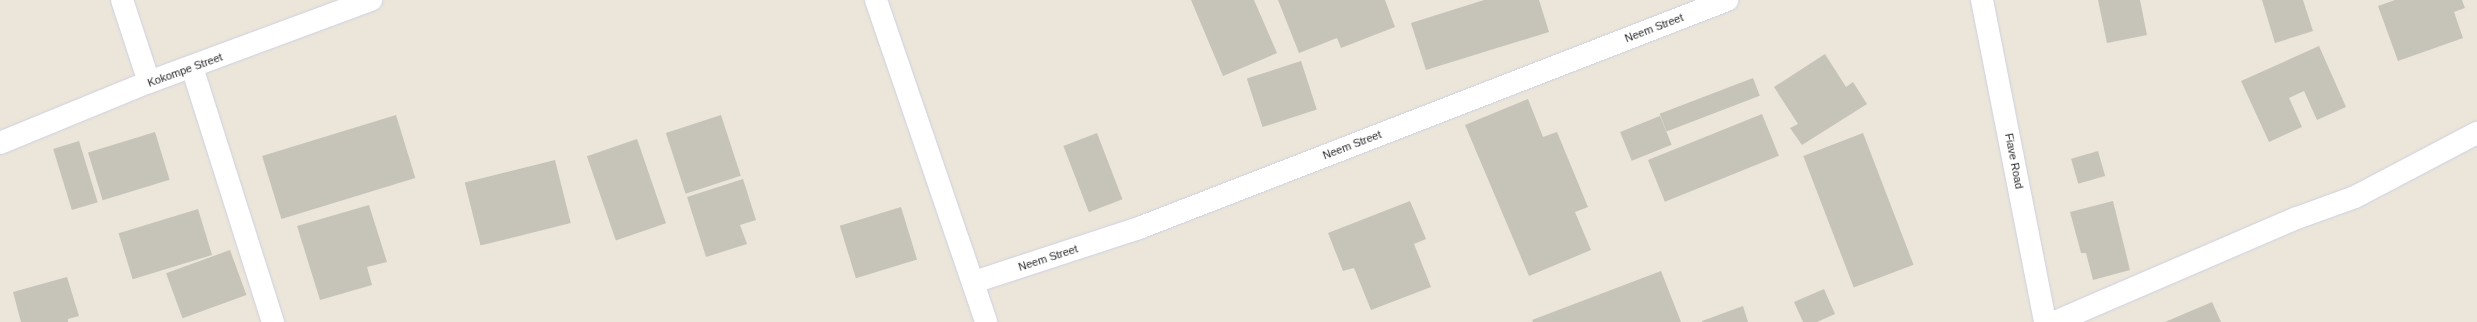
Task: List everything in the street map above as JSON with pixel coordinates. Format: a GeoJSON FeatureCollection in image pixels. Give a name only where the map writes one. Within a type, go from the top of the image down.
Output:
{"type":"FeatureCollection","features":[{"type":"Feature","properties":{"kind":"street"},"geometry":{"type":"LineString","coordinates":[[122,0],[149,82]]}},
{"type":"Feature","properties":{"kind":"street","name":"Kokompe Street"},"geometry":{"type":"LineString","coordinates":[[0,143],[149,82],[371,0]]}},
{"type":"Feature","properties":{"kind":"street"},"geometry":{"type":"LineString","coordinates":[[876,0],[974,282],[986,322]]}},
{"type":"Feature","properties":{"kind":"street","name":"Neem Street"},"geometry":{"type":"LineString","coordinates":[[974,282],[1139,228],[1727,0]]}},
{"type":"Feature","properties":{"kind":"street","name":"Fiave Road"},"geometry":{"type":"LineString","coordinates":[[1982,0],[2045,322]]}},
{"type":"Feature","properties":{"kind":"street"},"geometry":{"type":"LineString","coordinates":[[192,67],[273,322]]}},
{"type":"Feature","properties":{"kind":"street"},"geometry":{"type":"LineString","coordinates":[[2055,322],[2297,218],[2355,197],[2477,133]]}},
{"type":"Feature","properties":{"kind":"building"},"geometry":{"type":"Polygon","coordinates":[[[1191,0],[1254,0],[1277,53],[1223,76],[1191,0]]]}},
{"type":"Feature","properties":{"kind":"building"},"geometry":{"type":"Polygon","coordinates":[[[1278,0],[1385,0],[1395,27],[1341,48],[1337,38],[1299,53],[1278,0]]]}},
{"type":"Feature","properties":{"kind":"building"},"geometry":{"type":"Polygon","coordinates":[[[1484,0],[1539,0],[1549,32],[1426,70],[1411,23],[1484,0]]]}},
{"type":"Feature","properties":{"kind":"building"},"geometry":{"type":"Polygon","coordinates":[[[2098,0],[2140,0],[2147,35],[2107,43],[2098,0]]]}},
{"type":"Feature","properties":{"kind":"building"},"geometry":{"type":"Polygon","coordinates":[[[2262,0],[2303,0],[2313,31],[2275,43],[2262,0]]]}},
{"type":"Feature","properties":{"kind":"building"},"geometry":{"type":"Polygon","coordinates":[[[2395,0],[2462,0],[2465,8],[2454,12],[2463,38],[2398,61],[2378,6],[2395,0]]]}},
{"type":"Feature","properties":{"kind":"building"},"geometry":{"type":"Polygon","coordinates":[[[2319,46],[2346,107],[2317,120],[2304,91],[2289,98],[2302,127],[2269,142],[2241,81],[2319,46]]]}},
{"type":"Feature","properties":{"kind":"building"},"geometry":{"type":"Polygon","coordinates":[[[1825,54],[1846,87],[1853,82],[1867,104],[1802,145],[1790,128],[1798,124],[1774,87],[1825,54]]]}},
{"type":"Feature","properties":{"kind":"building"},"geometry":{"type":"Polygon","coordinates":[[[1301,61],[1317,110],[1263,127],[1247,79],[1301,61]]]}},
{"type":"Feature","properties":{"kind":"building"},"geometry":{"type":"Polygon","coordinates":[[[1753,78],[1760,96],[1666,132],[1660,114],[1753,78]]]}},
{"type":"Feature","properties":{"kind":"building"},"geometry":{"type":"Polygon","coordinates":[[[1528,99],[1543,137],[1557,132],[1588,207],[1575,212],[1591,250],[1529,276],[1465,125],[1528,99]]]}},
{"type":"Feature","properties":{"kind":"building"},"geometry":{"type":"Polygon","coordinates":[[[1762,114],[1779,156],[1665,202],[1648,160],[1762,114]]]}},
{"type":"Feature","properties":{"kind":"building"},"geometry":{"type":"Polygon","coordinates":[[[396,115],[415,178],[281,219],[262,156],[396,115]]]}},
{"type":"Feature","properties":{"kind":"building"},"geometry":{"type":"Polygon","coordinates":[[[721,115],[741,176],[686,194],[666,133],[721,115]]]}},
{"type":"Feature","properties":{"kind":"building"},"geometry":{"type":"Polygon","coordinates":[[[1660,116],[1672,145],[1632,161],[1620,132],[1660,116]]]}},
{"type":"Feature","properties":{"kind":"building"},"geometry":{"type":"Polygon","coordinates":[[[155,132],[170,180],[103,200],[88,152],[155,132]]]}},
{"type":"Feature","properties":{"kind":"building"},"geometry":{"type":"Polygon","coordinates":[[[1097,133],[1122,199],[1089,212],[1063,146],[1097,133]]]}},
{"type":"Feature","properties":{"kind":"building"},"geometry":{"type":"Polygon","coordinates":[[[1863,133],[1914,265],[1854,288],[1803,156],[1863,133]]]}},
{"type":"Feature","properties":{"kind":"building"},"geometry":{"type":"Polygon","coordinates":[[[637,139],[666,223],[616,240],[587,156],[637,139]]]}},
{"type":"Feature","properties":{"kind":"building"},"geometry":{"type":"Polygon","coordinates":[[[79,141],[98,202],[72,210],[53,149],[79,141]]]}},
{"type":"Feature","properties":{"kind":"building"},"geometry":{"type":"Polygon","coordinates":[[[2098,151],[2105,176],[2078,184],[2071,159],[2098,151]]]}},
{"type":"Feature","properties":{"kind":"building"},"geometry":{"type":"Polygon","coordinates":[[[555,160],[571,223],[480,246],[465,182],[555,160]]]}},
{"type":"Feature","properties":{"kind":"building"},"geometry":{"type":"Polygon","coordinates":[[[743,179],[756,220],[740,225],[747,244],[706,257],[687,197],[743,179]]]}},
{"type":"Feature","properties":{"kind":"building"},"geometry":{"type":"Polygon","coordinates":[[[1410,201],[1426,239],[1414,244],[1431,287],[1371,310],[1354,268],[1343,271],[1328,233],[1410,201]]]}},
{"type":"Feature","properties":{"kind":"building"},"geometry":{"type":"Polygon","coordinates":[[[2113,201],[2130,270],[2093,280],[2086,253],[2081,253],[2070,212],[2113,201]]]}},
{"type":"Feature","properties":{"kind":"building"},"geometry":{"type":"Polygon","coordinates":[[[369,205],[387,262],[367,267],[372,285],[320,300],[297,226],[369,205]]]}},
{"type":"Feature","properties":{"kind":"building"},"geometry":{"type":"Polygon","coordinates":[[[901,207],[917,260],[856,278],[840,226],[901,207]]]}},
{"type":"Feature","properties":{"kind":"building"},"geometry":{"type":"Polygon","coordinates":[[[198,209],[212,255],[133,279],[119,233],[198,209]]]}},
{"type":"Feature","properties":{"kind":"building"},"geometry":{"type":"Polygon","coordinates":[[[230,250],[246,295],[183,318],[166,273],[230,250]]]}},
{"type":"Feature","properties":{"kind":"building"},"geometry":{"type":"Polygon","coordinates":[[[1661,271],[1681,322],[1533,322],[1532,320],[1661,271]]]}},
{"type":"Feature","properties":{"kind":"building"},"geometry":{"type":"Polygon","coordinates":[[[67,277],[79,316],[68,319],[68,322],[21,322],[13,292],[67,277]]]}},
{"type":"Feature","properties":{"kind":"building"},"geometry":{"type":"Polygon","coordinates":[[[1824,289],[1835,314],[1817,322],[1803,322],[1794,302],[1824,289]]]}},
{"type":"Feature","properties":{"kind":"building"},"geometry":{"type":"Polygon","coordinates":[[[2212,302],[2221,322],[2165,322],[2212,302]]]}},
{"type":"Feature","properties":{"kind":"building"},"geometry":{"type":"Polygon","coordinates":[[[1743,306],[1748,322],[1702,322],[1702,321],[1743,306]]]}}]}
